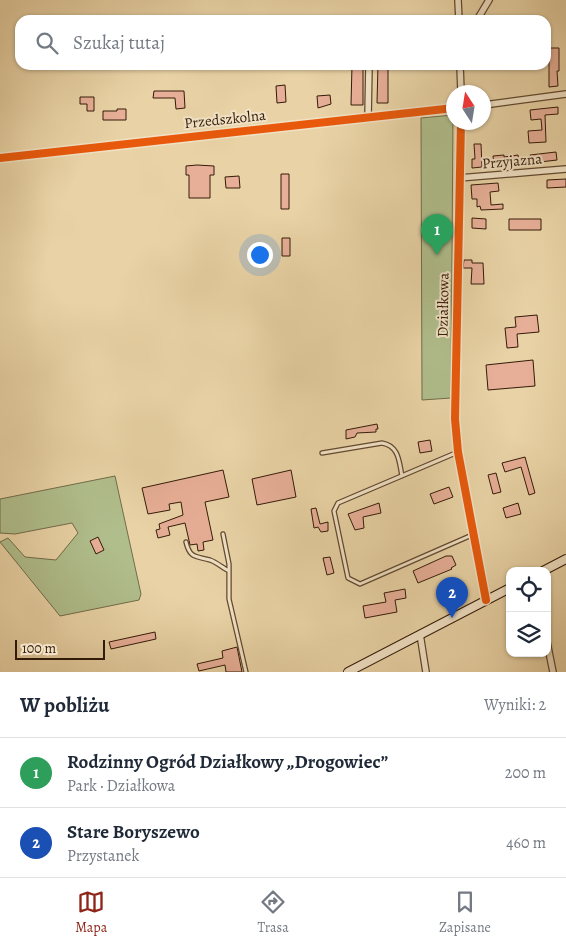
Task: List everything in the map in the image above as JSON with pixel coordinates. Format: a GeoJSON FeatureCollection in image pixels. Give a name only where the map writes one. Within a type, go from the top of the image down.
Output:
{"type":"FeatureCollection","features":[{"type":"Feature","properties":{"kind":"main road"},"geometry":{"type":"LineString","coordinates":[[550,567],[566,558]]}},
{"type":"Feature","properties":{"kind":"main road"},"geometry":{"type":"LineString","coordinates":[[348,672],[506,590]]}},
{"type":"Feature","properties":{"kind":"street"},"geometry":{"type":"LineString","coordinates":[[458,0],[459,15]]}},
{"type":"Feature","properties":{"kind":"street"},"geometry":{"type":"LineString","coordinates":[[480,15],[490,0]]}},
{"type":"Feature","properties":{"kind":"street"},"geometry":{"type":"LineString","coordinates":[[368,118],[369,70]]}},
{"type":"Feature","properties":{"kind":"street"},"geometry":{"type":"LineString","coordinates":[[460,70],[461,85]]}},
{"type":"Feature","properties":{"kind":"street"},"geometry":{"type":"LineString","coordinates":[[491,104],[566,94]]}},
{"type":"Feature","properties":{"kind":"street","name":"Przedszkolna"},"geometry":{"type":"LineString","coordinates":[[0,158],[446,109]]}},
{"type":"Feature","properties":{"kind":"street","name":"Działkowa"},"geometry":{"type":"LineString","coordinates":[[461,130],[455,398],[458,452],[486,600]]}},
{"type":"Feature","properties":{"kind":"street","name":"Przyjazna"},"geometry":{"type":"LineString","coordinates":[[459,178],[566,169]]}},
{"type":"Feature","properties":{"kind":"street"},"geometry":{"type":"LineString","coordinates":[[420,634],[426,672]]}},
{"type":"Feature","properties":{"kind":"street"},"geometry":{"type":"LineString","coordinates":[[550,657],[553,672]]}},
{"type":"Feature","properties":{"kind":"lane"},"geometry":{"type":"LineString","coordinates":[[322,453],[382,443],[390,444],[396,450],[402,476]]}},
{"type":"Feature","properties":{"kind":"lane"},"geometry":{"type":"LineString","coordinates":[[458,452],[335,506],[334,511],[348,578],[352,582],[360,584],[472,534]]}},
{"type":"Feature","properties":{"kind":"lane"},"geometry":{"type":"LineString","coordinates":[[223,534],[229,571],[229,599],[246,672]]}},
{"type":"Feature","properties":{"kind":"lane"},"geometry":{"type":"LineString","coordinates":[[186,542],[188,551],[198,559],[211,560],[229,571]]}},
{"type":"Feature","properties":{"kind":"green space"},"geometry":{"type":"Polygon","coordinates":[[[446,116],[446,130],[453,130],[451,398],[422,400],[421,118],[446,116]]]}},
{"type":"Feature","properties":{"kind":"green space"},"geometry":{"type":"Polygon","coordinates":[[[115,476],[141,594],[139,600],[60,616],[0,542],[8,538],[25,557],[56,560],[78,533],[72,523],[15,534],[0,533],[0,499],[115,476]]]}},
{"type":"Feature","properties":{"kind":"building"},"geometry":{"type":"Polygon","coordinates":[[[551,48],[559,48],[558,86],[549,87],[551,48]]]}},
{"type":"Feature","properties":{"kind":"building"},"geometry":{"type":"Polygon","coordinates":[[[352,70],[363,70],[363,105],[351,105],[352,70]]]}},
{"type":"Feature","properties":{"kind":"building"},"geometry":{"type":"Polygon","coordinates":[[[378,70],[388,70],[388,103],[377,103],[378,70]]]}},
{"type":"Feature","properties":{"kind":"building"},"geometry":{"type":"Polygon","coordinates":[[[285,85],[286,102],[277,103],[276,86],[285,85]]]}},
{"type":"Feature","properties":{"kind":"building"},"geometry":{"type":"Polygon","coordinates":[[[154,91],[184,91],[185,108],[176,109],[175,98],[153,98],[154,91]]]}},
{"type":"Feature","properties":{"kind":"building"},"geometry":{"type":"Polygon","coordinates":[[[330,95],[331,104],[318,108],[317,96],[330,95]]]}},
{"type":"Feature","properties":{"kind":"building"},"geometry":{"type":"Polygon","coordinates":[[[80,97],[94,97],[94,111],[87,111],[87,104],[80,104],[80,97]]]}},
{"type":"Feature","properties":{"kind":"building"},"geometry":{"type":"Polygon","coordinates":[[[558,107],[558,114],[545,115],[546,142],[529,143],[528,131],[542,130],[541,119],[531,120],[530,110],[558,107]]]}},
{"type":"Feature","properties":{"kind":"building"},"geometry":{"type":"Polygon","coordinates":[[[117,109],[126,109],[126,120],[103,120],[103,111],[117,111],[117,109]]]}},
{"type":"Feature","properties":{"kind":"building"},"geometry":{"type":"Polygon","coordinates":[[[474,144],[481,144],[482,167],[472,168],[472,159],[475,159],[474,144]]]}},
{"type":"Feature","properties":{"kind":"building"},"geometry":{"type":"Polygon","coordinates":[[[556,152],[557,160],[531,163],[530,155],[556,152]]]}},
{"type":"Feature","properties":{"kind":"building"},"geometry":{"type":"Polygon","coordinates":[[[504,155],[504,157],[518,155],[519,163],[494,166],[493,156],[504,155]]]}},
{"type":"Feature","properties":{"kind":"building"},"geometry":{"type":"Polygon","coordinates":[[[186,166],[214,166],[214,175],[210,175],[210,198],[189,198],[189,175],[186,175],[186,166]]]}},
{"type":"Feature","properties":{"kind":"building"},"geometry":{"type":"Polygon","coordinates":[[[281,174],[289,174],[289,209],[281,209],[281,174]]]}},
{"type":"Feature","properties":{"kind":"building"},"geometry":{"type":"Polygon","coordinates":[[[239,176],[240,188],[226,188],[225,177],[239,176]]]}},
{"type":"Feature","properties":{"kind":"building"},"geometry":{"type":"Polygon","coordinates":[[[566,179],[566,187],[547,188],[547,180],[566,179]]]}},
{"type":"Feature","properties":{"kind":"building"},"geometry":{"type":"Polygon","coordinates":[[[498,183],[499,191],[490,192],[491,205],[503,204],[503,209],[481,210],[480,206],[477,207],[477,199],[472,199],[471,185],[498,183]]]}},
{"type":"Feature","properties":{"kind":"building"},"geometry":{"type":"Polygon","coordinates":[[[472,218],[486,219],[486,229],[472,228],[472,218]]]}},
{"type":"Feature","properties":{"kind":"building"},"geometry":{"type":"Polygon","coordinates":[[[509,219],[541,219],[541,230],[509,230],[509,219]]]}},
{"type":"Feature","properties":{"kind":"building"},"geometry":{"type":"Polygon","coordinates":[[[282,238],[290,238],[290,256],[282,256],[282,238]]]}},
{"type":"Feature","properties":{"kind":"building"},"geometry":{"type":"Polygon","coordinates":[[[464,260],[472,260],[472,263],[483,263],[484,284],[471,284],[472,268],[463,268],[464,260]]]}},
{"type":"Feature","properties":{"kind":"building"},"geometry":{"type":"Polygon","coordinates":[[[537,315],[539,332],[517,334],[518,347],[507,348],[505,328],[516,327],[515,317],[537,315]]]}},
{"type":"Feature","properties":{"kind":"building"},"geometry":{"type":"Polygon","coordinates":[[[533,360],[535,386],[488,390],[486,365],[533,360]]]}},
{"type":"Feature","properties":{"kind":"building"},"geometry":{"type":"Polygon","coordinates":[[[377,424],[378,429],[376,429],[376,432],[357,433],[355,437],[346,439],[346,430],[377,424]]]}},
{"type":"Feature","properties":{"kind":"building"},"geometry":{"type":"Polygon","coordinates":[[[430,440],[432,451],[420,453],[418,442],[430,440]]]}},
{"type":"Feature","properties":{"kind":"building"},"geometry":{"type":"Polygon","coordinates":[[[525,457],[535,493],[529,495],[521,467],[505,472],[502,463],[525,457]]]}},
{"type":"Feature","properties":{"kind":"building"},"geometry":{"type":"Polygon","coordinates":[[[223,470],[229,497],[205,502],[213,540],[203,542],[204,550],[198,551],[197,544],[190,545],[185,523],[168,527],[170,535],[158,538],[156,530],[160,529],[159,524],[183,515],[181,502],[169,504],[170,510],[148,514],[142,488],[223,470]]]}},
{"type":"Feature","properties":{"kind":"building"},"geometry":{"type":"Polygon","coordinates":[[[291,470],[296,497],[257,505],[252,479],[291,470]]]}},
{"type":"Feature","properties":{"kind":"building"},"geometry":{"type":"Polygon","coordinates":[[[496,473],[501,492],[493,494],[488,475],[496,473]]]}},
{"type":"Feature","properties":{"kind":"building"},"geometry":{"type":"Polygon","coordinates":[[[449,487],[453,497],[434,504],[430,494],[449,487]]]}},
{"type":"Feature","properties":{"kind":"building"},"geometry":{"type":"Polygon","coordinates":[[[379,503],[381,513],[363,517],[364,528],[355,530],[348,514],[379,503]]]}},
{"type":"Feature","properties":{"kind":"building"},"geometry":{"type":"Polygon","coordinates":[[[518,503],[521,514],[506,518],[503,508],[518,503]]]}},
{"type":"Feature","properties":{"kind":"building"},"geometry":{"type":"Polygon","coordinates":[[[316,508],[320,524],[328,522],[328,531],[321,532],[318,527],[314,528],[311,509],[316,508]]]}},
{"type":"Feature","properties":{"kind":"building"},"geometry":{"type":"Polygon","coordinates":[[[98,537],[104,550],[96,554],[90,541],[98,537]]]}},
{"type":"Feature","properties":{"kind":"building"},"geometry":{"type":"Polygon","coordinates":[[[446,556],[452,556],[456,565],[452,569],[418,583],[413,571],[446,556]]]}},
{"type":"Feature","properties":{"kind":"building"},"geometry":{"type":"Polygon","coordinates":[[[330,557],[334,573],[327,575],[323,558],[330,557]]]}},
{"type":"Feature","properties":{"kind":"building"},"geometry":{"type":"Polygon","coordinates":[[[405,589],[406,598],[395,600],[397,612],[365,618],[363,606],[386,602],[384,593],[405,589]]]}},
{"type":"Feature","properties":{"kind":"building"},"geometry":{"type":"Polygon","coordinates":[[[155,632],[156,639],[111,649],[109,642],[155,632]]]}},
{"type":"Feature","properties":{"kind":"building"},"geometry":{"type":"Polygon","coordinates":[[[237,647],[242,672],[226,672],[225,665],[199,671],[197,664],[223,658],[222,651],[237,647]]]}},
{"type":"Feature","properties":{"kind":"cycle path"},"geometry":{"type":"LineString","coordinates":[[0,158],[446,109]]}},
{"type":"Feature","properties":{"kind":"cycle path"},"geometry":{"type":"LineString","coordinates":[[461,130],[455,419],[458,452],[486,600]]}},
{"type":"Feature","properties":{"kind":"place","name":"Rodzinny Ogród Działkowy „Drogowiec”"},"geometry":{"type":"Point","coordinates":[437,255]}},
{"type":"Feature","properties":{"kind":"place","name":"Stare Boryszewo"},"geometry":{"type":"Point","coordinates":[452,618]}}]}
